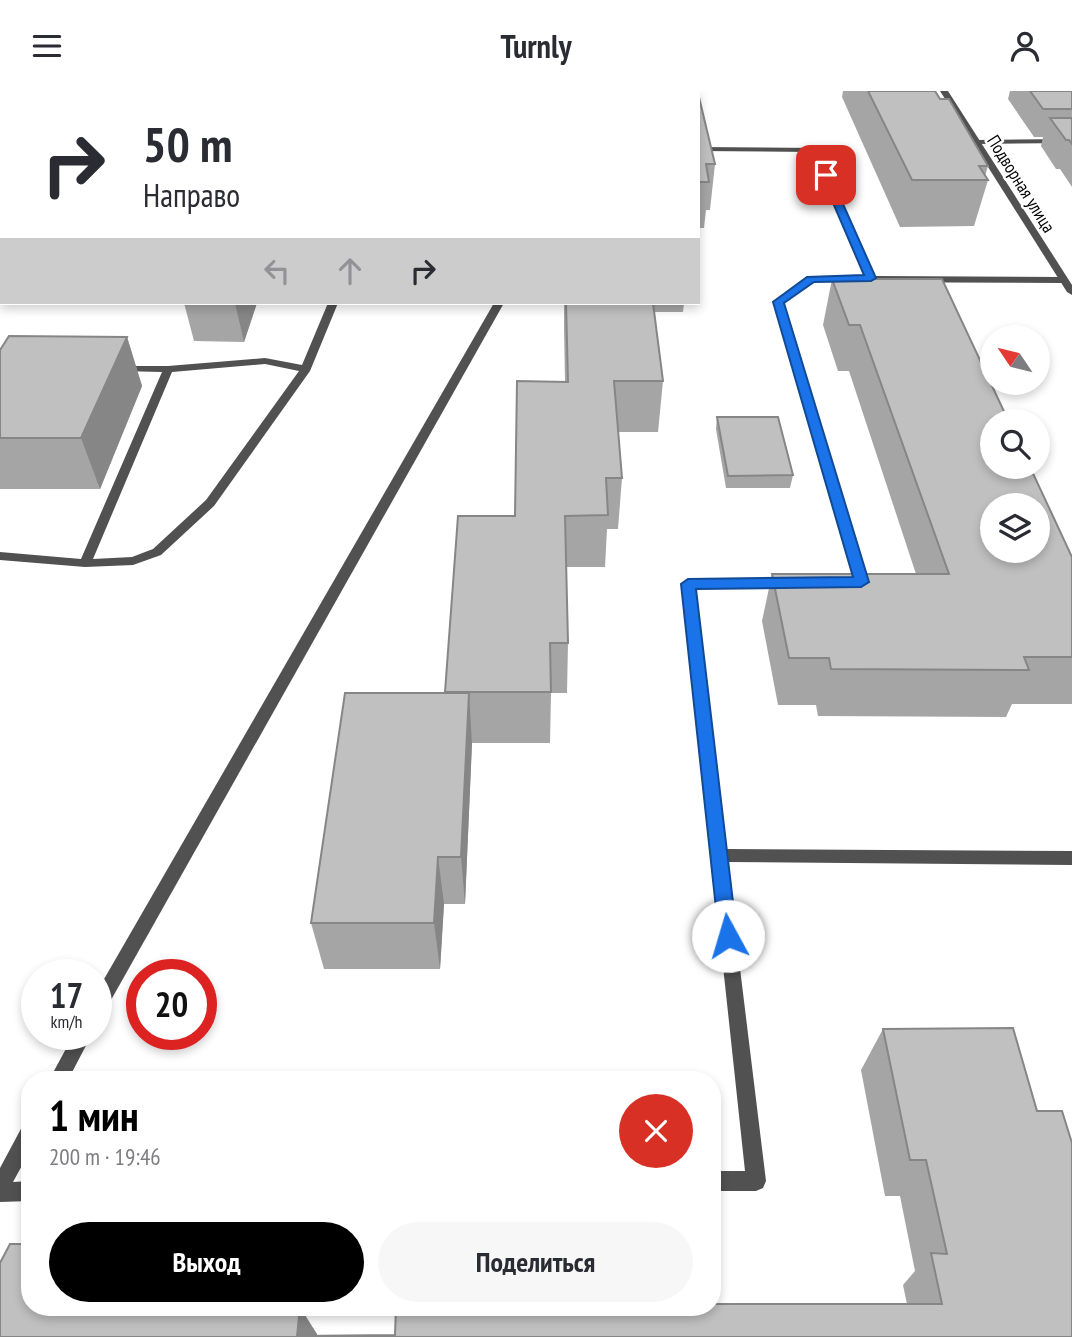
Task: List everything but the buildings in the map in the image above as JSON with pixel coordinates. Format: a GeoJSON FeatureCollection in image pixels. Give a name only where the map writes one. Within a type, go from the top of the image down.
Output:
{"type":"FeatureCollection","features":[{"type":"Feature","properties":{"kind":"street","name":"Подворная улица"},"geometry":{"type":"LineString","coordinates":[[944,91],[1072,292]]}},
{"type":"Feature","properties":{"kind":"street"},"geometry":{"type":"LineString","coordinates":[[977,142],[1072,141]]}},
{"type":"Feature","properties":{"kind":"street"},"geometry":{"type":"LineString","coordinates":[[700,149],[815,149],[871,278]]}},
{"type":"Feature","properties":{"kind":"street"},"geometry":{"type":"LineString","coordinates":[[835,582],[861,582],[778,302],[811,279],[1063,280]]}},
{"type":"Feature","properties":{"kind":"street"},"geometry":{"type":"LineString","coordinates":[[0,556],[85,563],[134,561],[157,552],[210,503],[306,369],[332,305]]}},
{"type":"Feature","properties":{"kind":"street"},"geometry":{"type":"LineString","coordinates":[[112,982],[498,305]]}},
{"type":"Feature","properties":{"kind":"street"},"geometry":{"type":"LineString","coordinates":[[114,368],[168,369],[265,361],[306,369]]}},
{"type":"Feature","properties":{"kind":"street"},"geometry":{"type":"LineString","coordinates":[[85,563],[168,369]]}},
{"type":"Feature","properties":{"kind":"street"},"geometry":{"type":"LineString","coordinates":[[721,1181],[756,1181],[688,584],[808,582]]}},
{"type":"Feature","properties":{"kind":"street"},"geometry":{"type":"LineString","coordinates":[[719,855],[1072,858]]}},
{"type":"Feature","properties":{"kind":"street"},"geometry":{"type":"LineString","coordinates":[[63,1071],[74,1050]]}},
{"type":"Feature","properties":{"kind":"street"},"geometry":{"type":"LineString","coordinates":[[21,1149],[0,1189],[21,1190]]}},
{"type":"Feature","properties":{"kind":"route"},"geometry":{"type":"LineString","coordinates":[[728,936],[688,584],[861,582],[778,302],[811,279],[871,278],[826,175]]}}]}
